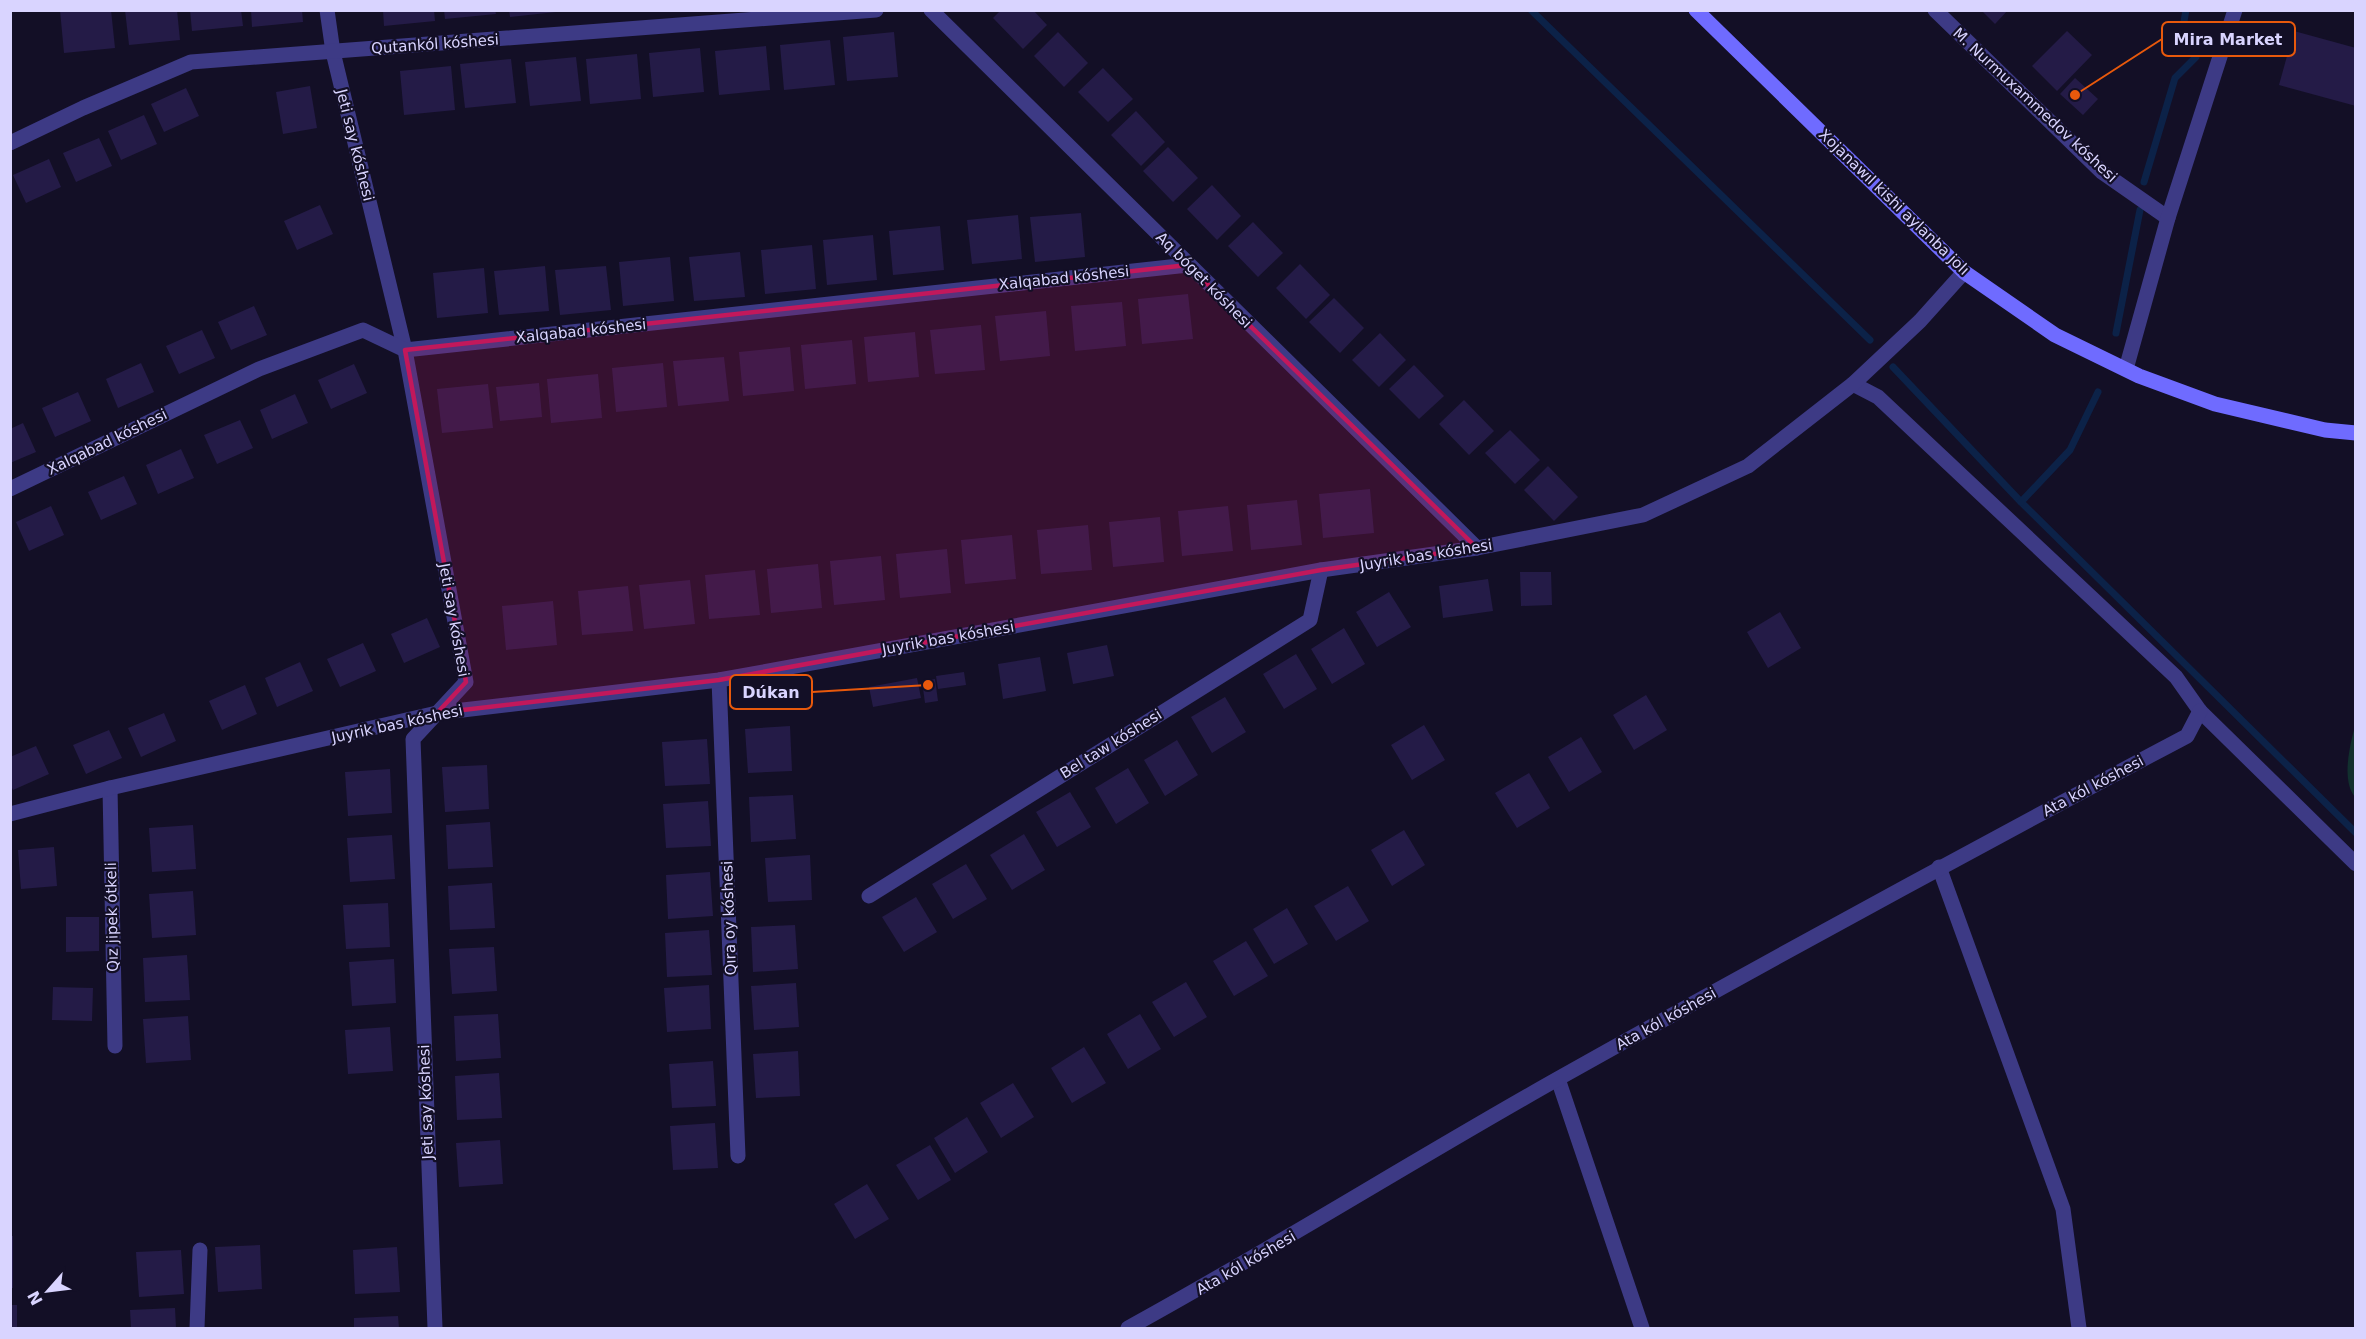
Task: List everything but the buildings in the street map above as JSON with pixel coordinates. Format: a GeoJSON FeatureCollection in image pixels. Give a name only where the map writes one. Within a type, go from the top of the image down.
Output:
{"type":"FeatureCollection","features":[{"type":"Feature","properties":{"kind":"main road","name":"Xojanawıl kishi aylanba jolı"},"geometry":{"type":"LineString","coordinates":[[1696,10],[1964,272],[2055,335],[2126,369],[2215,404],[2325,430],[2355,433]]}},
{"type":"Feature","properties":{"kind":"street","name":"Jeti say kóshesi"},"geometry":{"type":"LineString","coordinates":[[327,10],[333,52],[405,350],[466,682],[413,739],[435,1329]]}},
{"type":"Feature","properties":{"kind":"street","name":"Qutankól kóshesi"},"geometry":{"type":"LineString","coordinates":[[10,143],[83,108],[190,62],[876,10]]}},
{"type":"Feature","properties":{"kind":"street","name":"Aq bóget kóshesi"},"geometry":{"type":"LineString","coordinates":[[931,10],[1477,548]]}},
{"type":"Feature","properties":{"kind":"street","name":"M. Nurmuxammedov kóshesi"},"geometry":{"type":"LineString","coordinates":[[1935,10],[2102,172],[2168,218]]}},
{"type":"Feature","properties":{"kind":"street"},"geometry":{"type":"LineString","coordinates":[[2126,369],[2168,218],[2235,10]]}},
{"type":"Feature","properties":{"kind":"street","name":"Xalqabad kóshesi"},"geometry":{"type":"LineString","coordinates":[[10,489],[259,369],[363,330],[405,350],[1188,265]]}},
{"type":"Feature","properties":{"kind":"street","name":"Juyrik bas kóshesi"},"geometry":{"type":"LineString","coordinates":[[10,814],[110,788],[437,713],[719,680],[1321,570],[1477,548],[1643,515],[1749,466],[1853,384],[1920,321],[1964,272]]}},
{"type":"Feature","properties":{"kind":"street"},"geometry":{"type":"LineString","coordinates":[[1853,384],[1878,397],[2176,677],[2200,711],[2355,864]]}},
{"type":"Feature","properties":{"kind":"street","name":"Bel taw kóshesi"},"geometry":{"type":"LineString","coordinates":[[869,896],[1310,620],[1321,570]]}},
{"type":"Feature","properties":{"kind":"street","name":"Qıra oy kóshesi"},"geometry":{"type":"LineString","coordinates":[[719,680],[738,1156]]}},
{"type":"Feature","properties":{"kind":"street","name":"Ata kól kóshesi"},"geometry":{"type":"LineString","coordinates":[[1128,1329],[1245,1264],[1558,1079],[1940,867],[2187,736],[2200,711]]}},
{"type":"Feature","properties":{"kind":"street","name":"Qız jipek ótkeli"},"geometry":{"type":"LineString","coordinates":[[110,788],[115,1046]]}},
{"type":"Feature","properties":{"kind":"street"},"geometry":{"type":"LineString","coordinates":[[1940,867],[2063,1209],[2079,1329]]}},
{"type":"Feature","properties":{"kind":"street"},"geometry":{"type":"LineString","coordinates":[[1558,1079],[1642,1329]]}},
{"type":"Feature","properties":{"kind":"street"},"geometry":{"type":"LineString","coordinates":[[197,1329],[200,1250]]}},
{"type":"Feature","properties":{"kind":"highlighted area"},"geometry":{"type":"Polygon","coordinates":[[[1188,265],[1477,548],[1321,570],[719,680],[437,713],[466,682],[405,350],[1188,265]]]}},
{"type":"Feature","properties":{"kind":"green space"},"geometry":{"type":"Polygon","coordinates":[[[2355,726],[2355,797],[2348,781],[2348,772],[2349,752],[2355,726]]]}},
{"type":"Feature","properties":{"kind":"waterway"},"geometry":{"type":"LineString","coordinates":[[1531,10],[1870,340]]}},
{"type":"Feature","properties":{"kind":"waterway"},"geometry":{"type":"LineString","coordinates":[[2144,182],[2175,78],[2196,57],[2183,27],[2186,10]]}},
{"type":"Feature","properties":{"kind":"waterway"},"geometry":{"type":"LineString","coordinates":[[2116,333],[2140,210]]}},
{"type":"Feature","properties":{"kind":"waterway"},"geometry":{"type":"LineString","coordinates":[[1893,367],[2021,502],[2356,833]]}},
{"type":"Feature","properties":{"kind":"waterway"},"geometry":{"type":"LineString","coordinates":[[2021,502],[2070,450],[2098,392]]}},
{"type":"Feature","properties":{"kind":"place","name":"Mira Market"},"geometry":{"type":"Point","coordinates":[2075,95]}},
{"type":"Feature","properties":{"kind":"place","name":"Dúkan"},"geometry":{"type":"Point","coordinates":[928,685]}}]}
